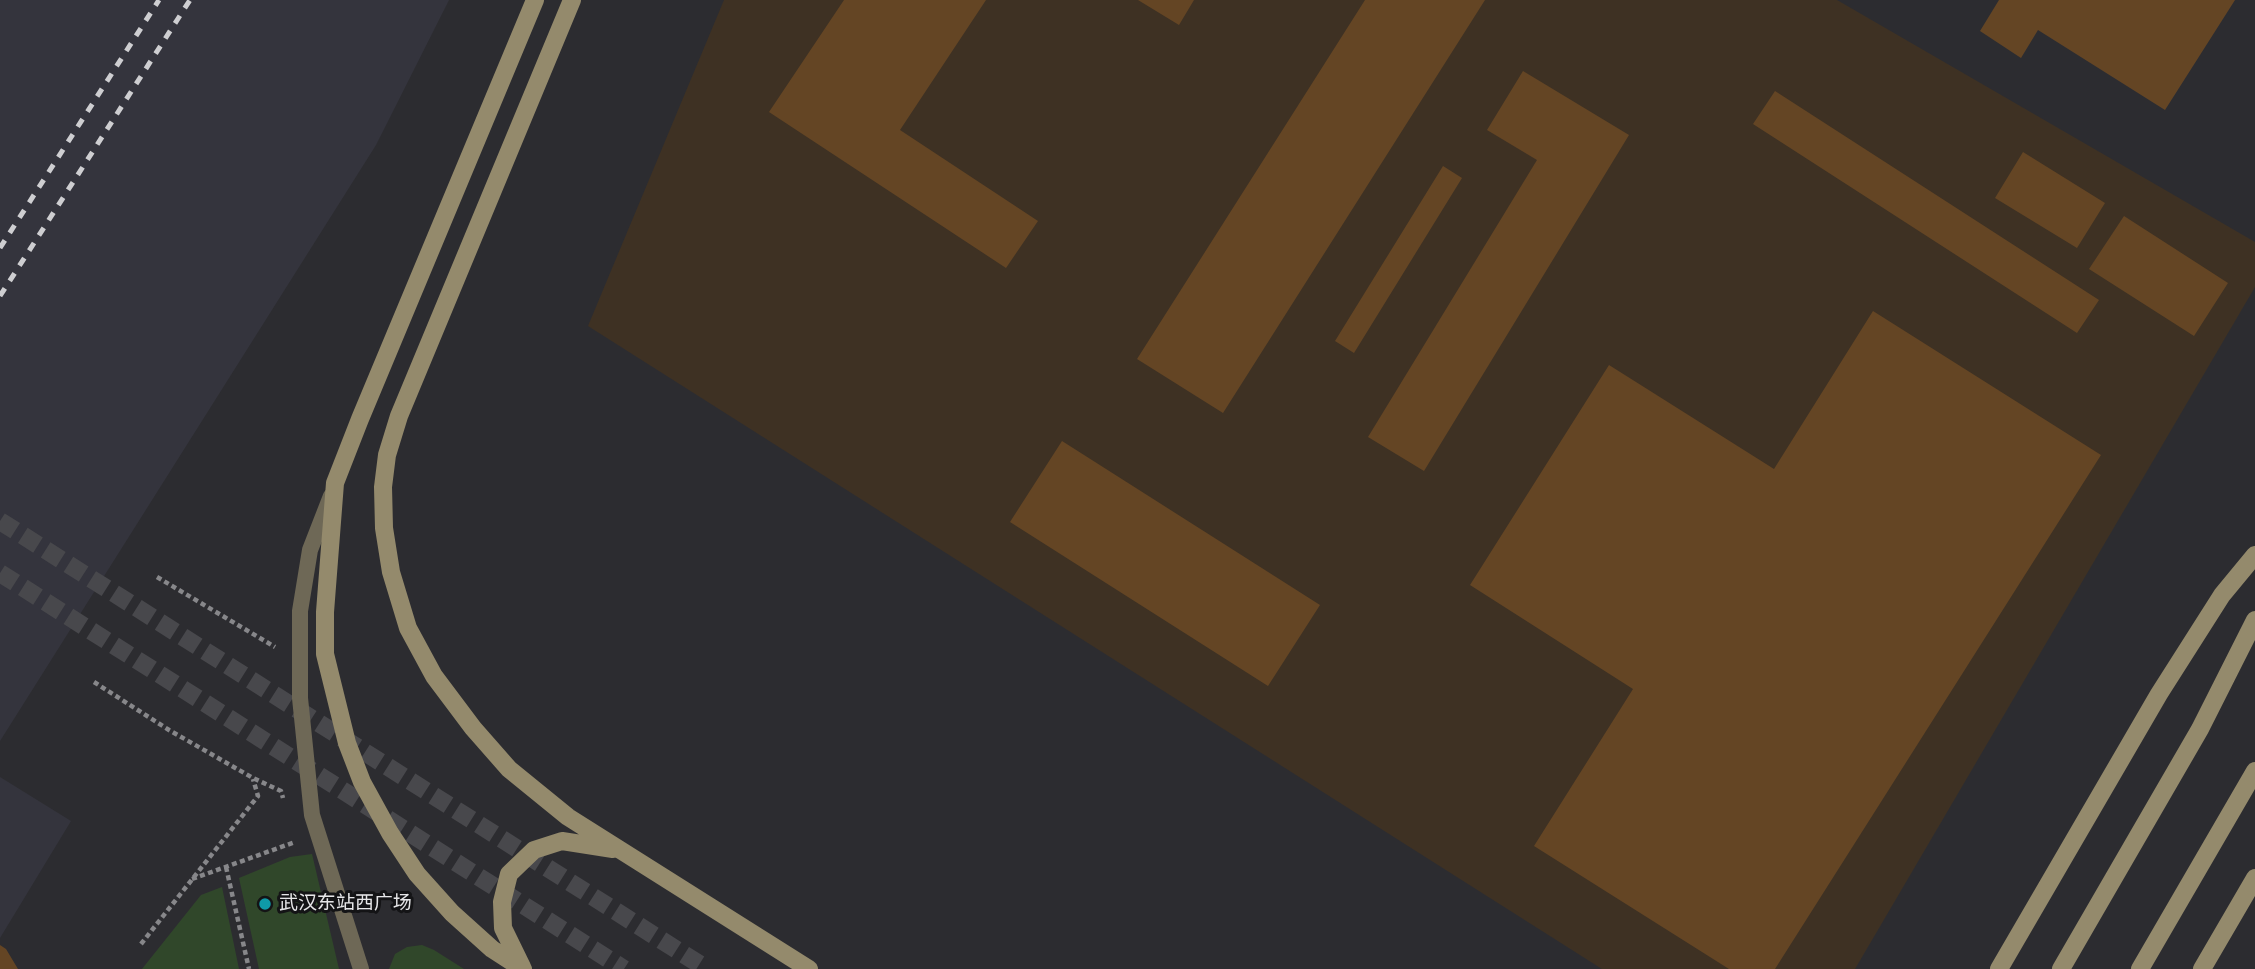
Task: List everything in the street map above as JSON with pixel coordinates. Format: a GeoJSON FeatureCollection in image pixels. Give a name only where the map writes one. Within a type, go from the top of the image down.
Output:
{"type":"FeatureCollection","features":[{"type":"Feature","properties":{"kind":"main road"},"geometry":{"type":"LineString","coordinates":[[523,969],[492,949],[452,913],[417,874],[390,833],[358,772],[347,743],[325,654],[324,612],[335,483],[536,0]]}},
{"type":"Feature","properties":{"kind":"main road"},"geometry":{"type":"LineString","coordinates":[[572,0],[399,416],[387,455],[383,487],[384,528],[391,572],[408,628],[434,676],[473,728],[509,769],[568,817],[809,969]]}},
{"type":"Feature","properties":{"kind":"main road"},"geometry":{"type":"LineString","coordinates":[[1999,969],[2160,694],[2222,595],[2255,555]]}},
{"type":"Feature","properties":{"kind":"main road"},"geometry":{"type":"LineString","coordinates":[[2061,969],[2200,729],[2255,620]]}},
{"type":"Feature","properties":{"kind":"main road"},"geometry":{"type":"LineString","coordinates":[[2140,969],[2255,771]]}},
{"type":"Feature","properties":{"kind":"main road"},"geometry":{"type":"LineString","coordinates":[[523,969],[503,928],[502,902],[509,874],[534,850],[562,841],[620,850]]}},
{"type":"Feature","properties":{"kind":"main road"},"geometry":{"type":"LineString","coordinates":[[2202,969],[2255,878]]}},
{"type":"Feature","properties":{"kind":"lane"},"geometry":{"type":"LineString","coordinates":[[335,483],[310,550],[300,611],[300,698],[312,815],[361,969]]}},
{"type":"Feature","properties":{"kind":"path"},"geometry":{"type":"LineString","coordinates":[[157,577],[275,648]]}},
{"type":"Feature","properties":{"kind":"path"},"geometry":{"type":"LineString","coordinates":[[94,682],[169,730],[281,791]]}},
{"type":"Feature","properties":{"kind":"path"},"geometry":{"type":"LineString","coordinates":[[141,944],[258,796],[253,778]]}},
{"type":"Feature","properties":{"kind":"path"},"geometry":{"type":"LineString","coordinates":[[192,879],[300,840]]}},
{"type":"Feature","properties":{"kind":"path"},"geometry":{"type":"LineString","coordinates":[[226,867],[249,969]]}},
{"type":"Feature","properties":{"kind":"shaded area"},"geometry":{"type":"Polygon","coordinates":[[[0,0],[449,0],[376,145],[0,741],[0,0]]]}},
{"type":"Feature","properties":{"kind":"shaded area"},"geometry":{"type":"Polygon","coordinates":[[[724,0],[1837,0],[2255,242],[2255,287],[1855,969],[1602,969],[588,326],[724,0]]]}},
{"type":"Feature","properties":{"kind":"shaded area"},"geometry":{"type":"Polygon","coordinates":[[[0,777],[71,821],[0,938],[0,777]]]}},
{"type":"Feature","properties":{"kind":"green space"},"geometry":{"type":"Polygon","coordinates":[[[312,854],[339,969],[259,969],[239,878],[290,857],[312,854]]]}},
{"type":"Feature","properties":{"kind":"green space"},"geometry":{"type":"Polygon","coordinates":[[[222,887],[239,969],[142,969],[201,895],[222,887]]]}},
{"type":"Feature","properties":{"kind":"green space"},"geometry":{"type":"Polygon","coordinates":[[[422,945],[464,969],[389,969],[395,954],[407,947],[422,945]]]}},
{"type":"Feature","properties":{"kind":"building"},"geometry":{"type":"Polygon","coordinates":[[[844,0],[986,0],[900,130],[1038,221],[1006,268],[769,112],[844,0]]]}},
{"type":"Feature","properties":{"kind":"building"},"geometry":{"type":"Polygon","coordinates":[[[1138,0],[1194,0],[1179,25],[1138,0]]]}},
{"type":"Feature","properties":{"kind":"building"},"geometry":{"type":"Polygon","coordinates":[[[1365,0],[1485,0],[1223,413],[1137,359],[1365,0]]]}},
{"type":"Feature","properties":{"kind":"building"},"geometry":{"type":"Polygon","coordinates":[[[1999,0],[2235,0],[2165,110],[2038,30],[2021,58],[1980,31],[1999,0]]]}},
{"type":"Feature","properties":{"kind":"building"},"geometry":{"type":"Polygon","coordinates":[[[1523,71],[1629,135],[1424,471],[1368,437],[1537,160],[1487,130],[1523,71]]]}},
{"type":"Feature","properties":{"kind":"building"},"geometry":{"type":"Polygon","coordinates":[[[1775,91],[2099,300],[2077,333],[1753,124],[1775,91]]]}},
{"type":"Feature","properties":{"kind":"building"},"geometry":{"type":"Polygon","coordinates":[[[2023,152],[2105,203],[2077,248],[1995,198],[2023,152]]]}},
{"type":"Feature","properties":{"kind":"building"},"geometry":{"type":"Polygon","coordinates":[[[1443,166],[1462,178],[1354,353],[1335,341],[1443,166]]]}},
{"type":"Feature","properties":{"kind":"building"},"geometry":{"type":"Polygon","coordinates":[[[2124,216],[2228,283],[2194,336],[2089,269],[2124,216]]]}},
{"type":"Feature","properties":{"kind":"building"},"geometry":{"type":"Polygon","coordinates":[[[1873,311],[2101,455],[1775,969],[1729,969],[1534,846],[1633,689],[1470,585],[1609,365],[1774,469],[1873,311]]]}},
{"type":"Feature","properties":{"kind":"building"},"geometry":{"type":"Polygon","coordinates":[[[1062,441],[1320,605],[1268,686],[1010,522],[1062,441]]]}},
{"type":"Feature","properties":{"kind":"building"},"geometry":{"type":"Polygon","coordinates":[[[0,945],[6,949],[18,969],[0,969],[0,945]]]}},
{"type":"Feature","properties":{"kind":"tunnel"},"geometry":{"type":"LineString","coordinates":[[0,521],[707,969]]}},
{"type":"Feature","properties":{"kind":"tunnel"},"geometry":{"type":"LineString","coordinates":[[0,573],[624,969]]}},
{"type":"Feature","properties":{"kind":"railway"},"geometry":{"type":"LineString","coordinates":[[0,248],[159,0]]}},
{"type":"Feature","properties":{"kind":"railway"},"geometry":{"type":"LineString","coordinates":[[0,296],[190,0]]}},
{"type":"Feature","properties":{"kind":"place","name":"武汉东站西广场"},"geometry":{"type":"Point","coordinates":[265,904]}}]}
